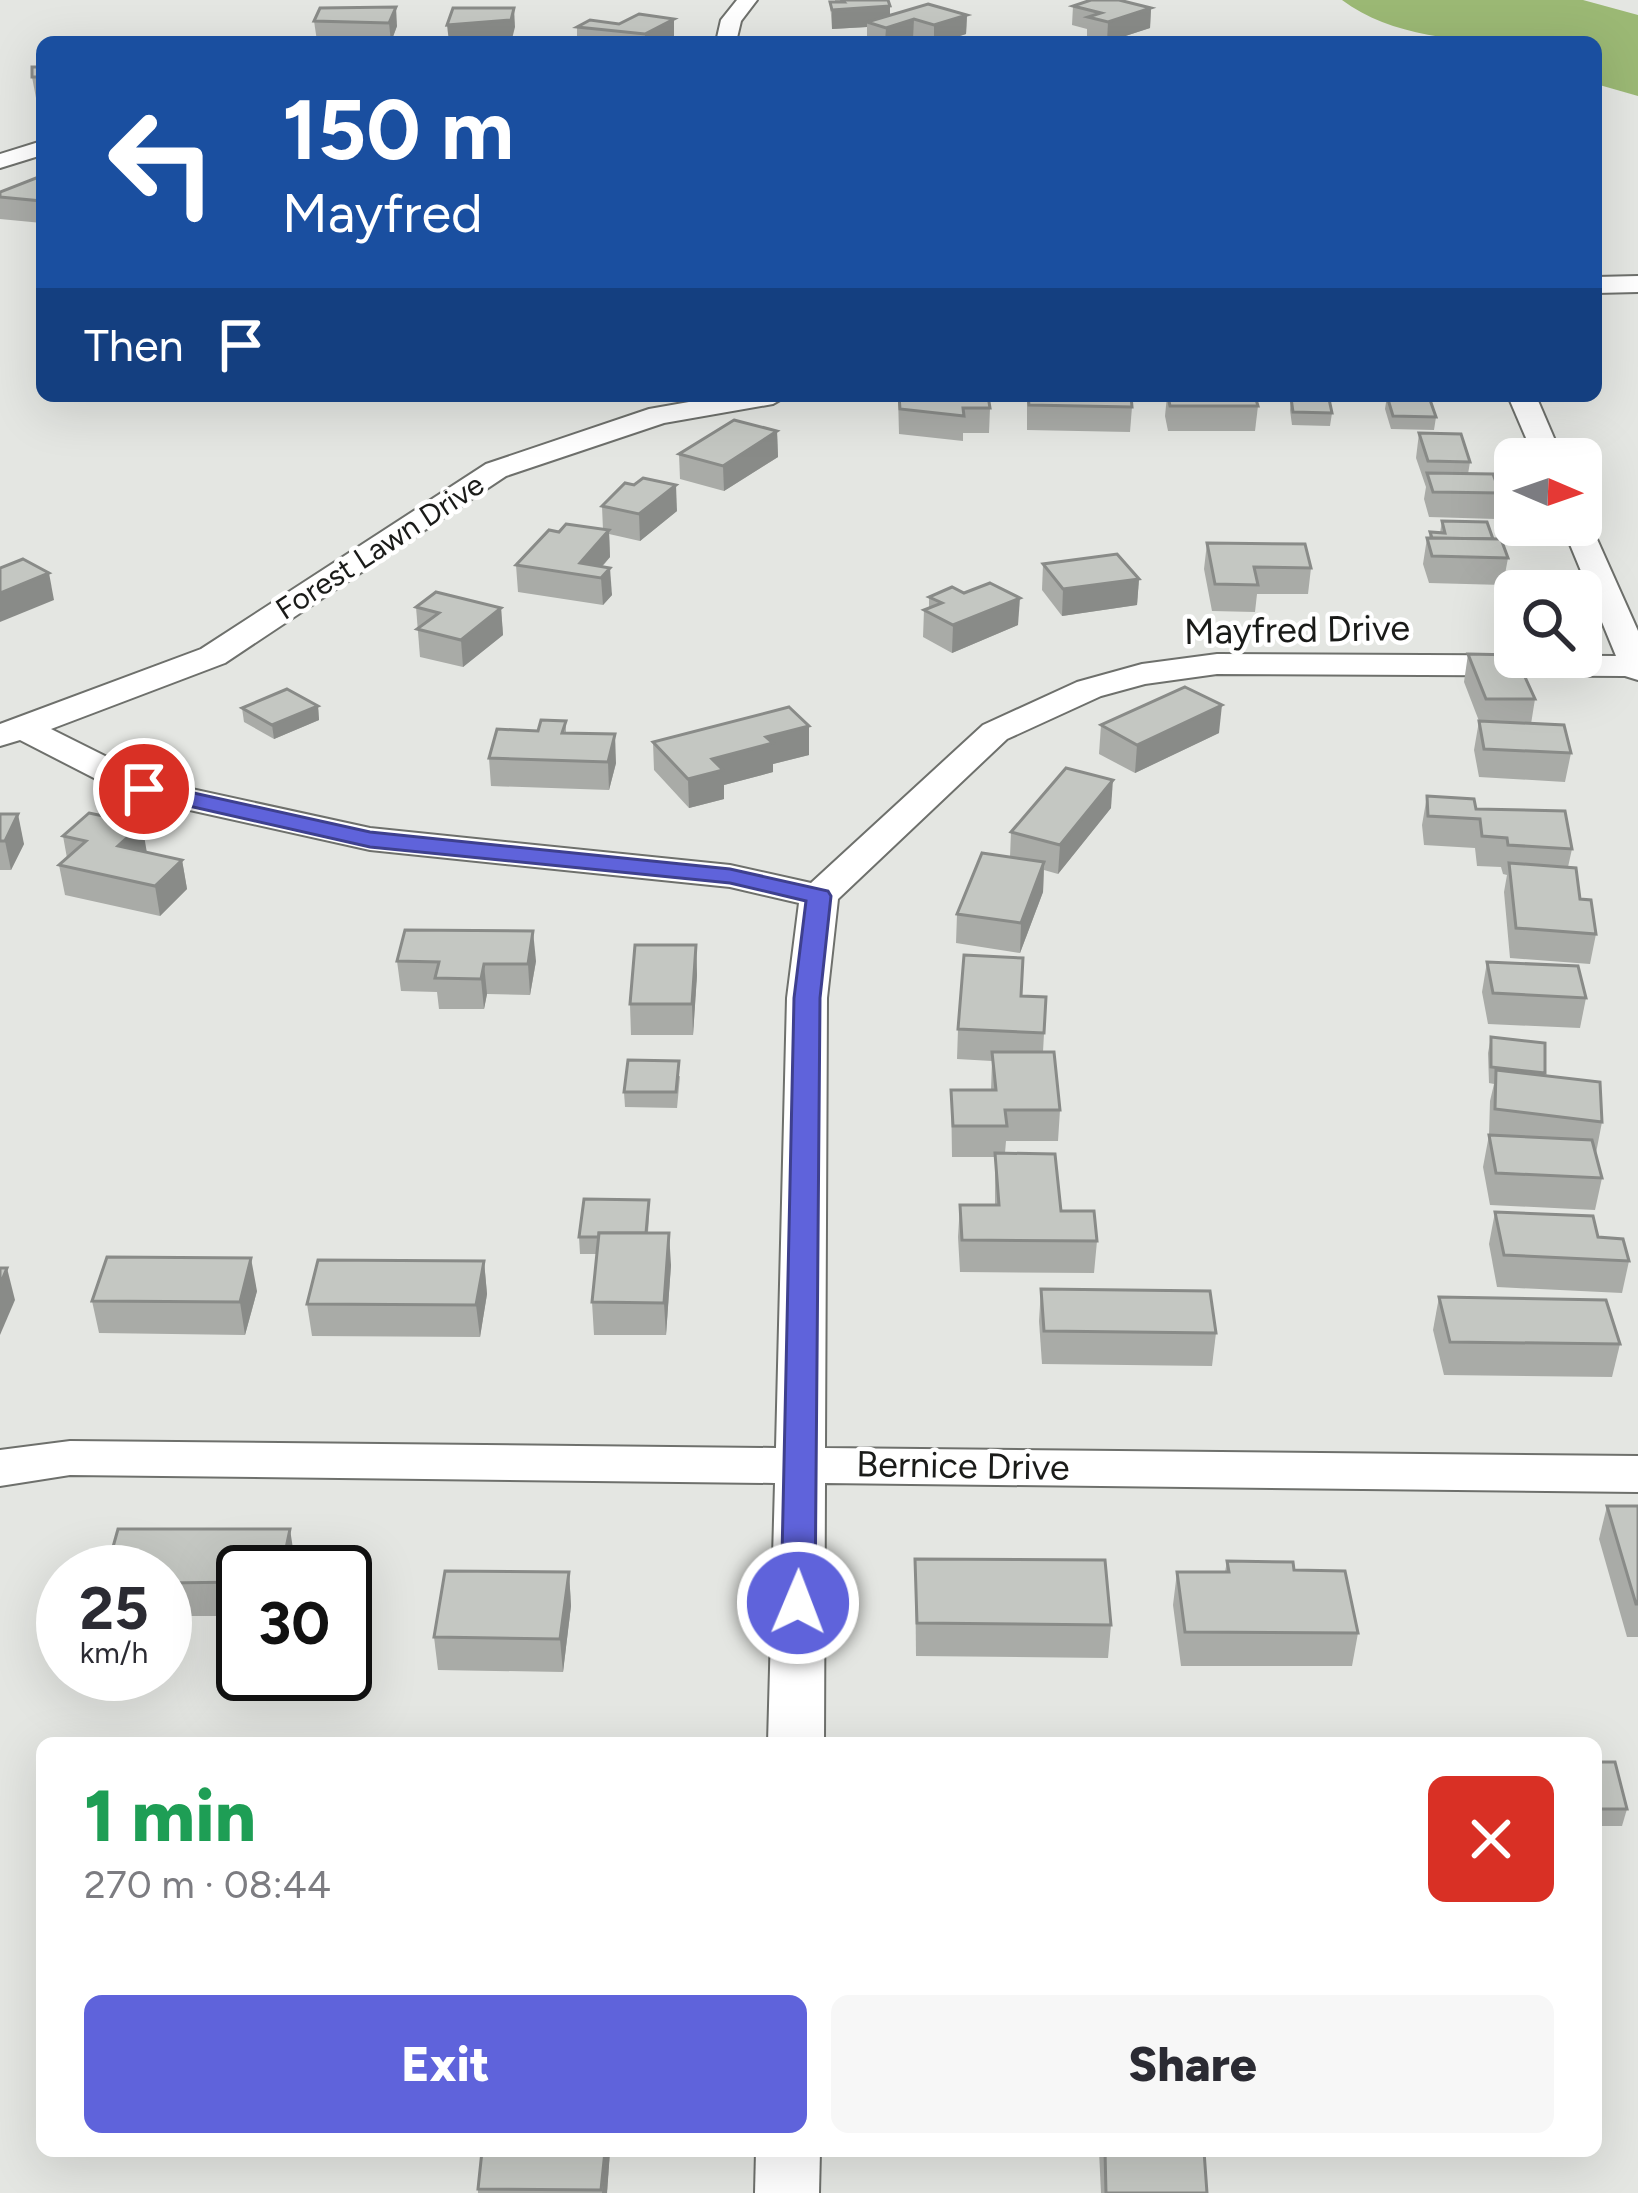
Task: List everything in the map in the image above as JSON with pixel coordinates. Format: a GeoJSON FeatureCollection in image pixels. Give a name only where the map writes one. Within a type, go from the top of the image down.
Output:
{"type":"FeatureCollection","features":[{"type":"Feature","properties":{"kind":"street"},"geometry":{"type":"LineString","coordinates":[[727,36],[730,20],[747,0]]}},
{"type":"Feature","properties":{"kind":"street"},"geometry":{"type":"LineString","coordinates":[[0,161],[36,150]]}},
{"type":"Feature","properties":{"kind":"street"},"geometry":{"type":"LineString","coordinates":[[1602,285],[1638,284]]}},
{"type":"Feature","properties":{"kind":"street","name":"Forest Lawn Drive"},"geometry":{"type":"LineString","coordinates":[[12,733],[213,656],[496,470],[659,415],[737,402]]}},
{"type":"Feature","properties":{"kind":"street"},"geometry":{"type":"LineString","coordinates":[[1525,402],[1540,438]]}},
{"type":"Feature","properties":{"kind":"street"},"geometry":{"type":"LineString","coordinates":[[1586,546],[1638,668]]}},
{"type":"Feature","properties":{"kind":"street","name":"Mayfred Drive"},"geometry":{"type":"LineString","coordinates":[[819,896],[995,732],[1089,689],[1142,674],[1217,664],[1638,668]]}},
{"type":"Feature","properties":{"kind":"street"},"geometry":{"type":"LineString","coordinates":[[12,733],[144,789],[370,839],[730,876],[819,896],[807,998],[796,1737]]}},
{"type":"Feature","properties":{"kind":"street","name":"Bernice Drive"},"geometry":{"type":"LineString","coordinates":[[0,1468],[70,1458],[1638,1474]]}},
{"type":"Feature","properties":{"kind":"street"},"geometry":{"type":"LineString","coordinates":[[788,2157],[788,2193]]}},
{"type":"Feature","properties":{"kind":"shaded area"},"geometry":{"type":"Polygon","coordinates":[[[1342,0],[1583,0],[1638,15],[1638,96],[1602,86],[1602,36],[1438,36],[1369,16],[1342,0]]]}},
{"type":"Feature","properties":{"kind":"building"},"geometry":{"type":"Polygon","coordinates":[[[888,0],[890,6],[832,10],[830,2],[888,0]]]}},
{"type":"Feature","properties":{"kind":"building"},"geometry":{"type":"Polygon","coordinates":[[[1091,0],[1119,0],[1151,8],[1108,22],[1088,17],[1101,13],[1073,6],[1091,0]]]}},
{"type":"Feature","properties":{"kind":"building"},"geometry":{"type":"Polygon","coordinates":[[[928,4],[967,15],[934,25],[914,19],[886,28],[867,22],[928,4]]]}},
{"type":"Feature","properties":{"kind":"building"},"geometry":{"type":"Polygon","coordinates":[[[396,7],[389,23],[314,21],[320,8],[396,7]]]}},
{"type":"Feature","properties":{"kind":"building"},"geometry":{"type":"Polygon","coordinates":[[[453,8],[514,8],[511,20],[447,25],[453,8]]]}},
{"type":"Feature","properties":{"kind":"building"},"geometry":{"type":"Polygon","coordinates":[[[639,14],[674,19],[645,34],[577,27],[590,20],[619,24],[639,14]]]}},
{"type":"Feature","properties":{"kind":"building"},"geometry":{"type":"Polygon","coordinates":[[[36,178],[36,200],[0,197],[0,192],[36,178]]]}},
{"type":"Feature","properties":{"kind":"building"},"geometry":{"type":"Polygon","coordinates":[[[899,402],[989,402],[990,408],[963,408],[964,416],[900,409],[899,402]]]}},
{"type":"Feature","properties":{"kind":"building"},"geometry":{"type":"Polygon","coordinates":[[[1132,402],[1132,407],[1029,405],[1132,402]]]}},
{"type":"Feature","properties":{"kind":"building"},"geometry":{"type":"Polygon","coordinates":[[[1169,402],[1257,402],[1258,406],[1170,406],[1169,402]]]}},
{"type":"Feature","properties":{"kind":"building"},"geometry":{"type":"Polygon","coordinates":[[[1292,402],[1330,402],[1332,413],[1293,412],[1292,402]]]}},
{"type":"Feature","properties":{"kind":"building"},"geometry":{"type":"Polygon","coordinates":[[[1389,402],[1431,402],[1436,417],[1393,416],[1389,402]]]}},
{"type":"Feature","properties":{"kind":"building"},"geometry":{"type":"Polygon","coordinates":[[[734,420],[777,431],[723,466],[679,454],[734,420]]]}},
{"type":"Feature","properties":{"kind":"building"},"geometry":{"type":"Polygon","coordinates":[[[1419,433],[1461,434],[1470,462],[1428,461],[1419,433]]]}},
{"type":"Feature","properties":{"kind":"building"},"geometry":{"type":"Polygon","coordinates":[[[1427,473],[1494,477],[1494,493],[1433,492],[1427,473]]]}},
{"type":"Feature","properties":{"kind":"building"},"geometry":{"type":"Polygon","coordinates":[[[643,478],[676,485],[639,514],[602,506],[625,483],[634,485],[643,478]]]}},
{"type":"Feature","properties":{"kind":"building"},"geometry":{"type":"Polygon","coordinates":[[[1442,521],[1487,522],[1493,539],[1432,538],[1430,532],[1445,533],[1442,521]]]}},
{"type":"Feature","properties":{"kind":"building"},"geometry":{"type":"Polygon","coordinates":[[[566,524],[609,530],[580,563],[610,568],[601,578],[516,565],[549,530],[559,532],[566,524]]]}},
{"type":"Feature","properties":{"kind":"building"},"geometry":{"type":"Polygon","coordinates":[[[1427,538],[1494,539],[1494,546],[1504,546],[1508,558],[1432,556],[1427,538]]]}},
{"type":"Feature","properties":{"kind":"building"},"geometry":{"type":"Polygon","coordinates":[[[1207,543],[1305,544],[1311,568],[1254,567],[1258,585],[1215,584],[1207,543]]]}},
{"type":"Feature","properties":{"kind":"building"},"geometry":{"type":"Polygon","coordinates":[[[1117,554],[1139,579],[1063,589],[1043,564],[1117,554]]]}},
{"type":"Feature","properties":{"kind":"building"},"geometry":{"type":"Polygon","coordinates":[[[23,559],[49,573],[0,593],[0,568],[23,559]]]}},
{"type":"Feature","properties":{"kind":"building"},"geometry":{"type":"Polygon","coordinates":[[[990,583],[1020,598],[953,625],[924,610],[942,603],[929,597],[952,587],[964,593],[990,583]]]}},
{"type":"Feature","properties":{"kind":"building"},"geometry":{"type":"Polygon","coordinates":[[[436,592],[501,608],[461,640],[417,629],[439,613],[416,607],[436,592]]]}},
{"type":"Feature","properties":{"kind":"building"},"geometry":{"type":"Polygon","coordinates":[[[1468,654],[1494,655],[1494,678],[1525,678],[1535,699],[1486,699],[1468,654]]]}},
{"type":"Feature","properties":{"kind":"building"},"geometry":{"type":"Polygon","coordinates":[[[1185,687],[1222,705],[1137,745],[1101,725],[1185,687]]]}},
{"type":"Feature","properties":{"kind":"building"},"geometry":{"type":"Polygon","coordinates":[[[287,689],[318,706],[272,725],[242,708],[287,689]]]}},
{"type":"Feature","properties":{"kind":"building"},"geometry":{"type":"Polygon","coordinates":[[[789,707],[809,726],[766,737],[773,743],[712,759],[723,770],[688,779],[653,742],[789,707]]]}},
{"type":"Feature","properties":{"kind":"building"},"geometry":{"type":"Polygon","coordinates":[[[541,720],[566,721],[562,733],[615,734],[608,762],[489,758],[497,729],[538,731],[541,720]]]}},
{"type":"Feature","properties":{"kind":"building"},"geometry":{"type":"Polygon","coordinates":[[[1479,721],[1564,725],[1571,753],[1484,749],[1479,721]]]}},
{"type":"Feature","properties":{"kind":"building"},"geometry":{"type":"Polygon","coordinates":[[[1066,768],[1113,780],[1060,845],[1011,832],[1066,768]]]}},
{"type":"Feature","properties":{"kind":"building"},"geometry":{"type":"Polygon","coordinates":[[[1427,796],[1474,799],[1476,809],[1565,811],[1572,849],[1508,845],[1507,838],[1482,836],[1480,819],[1428,816],[1427,796]]]}},
{"type":"Feature","properties":{"kind":"building"},"geometry":{"type":"Polygon","coordinates":[[[89,813],[142,824],[118,846],[182,860],[155,886],[59,865],[86,841],[63,836],[89,813]]]}},
{"type":"Feature","properties":{"kind":"building"},"geometry":{"type":"Polygon","coordinates":[[[0,814],[18,814],[5,841],[0,841],[0,814]]]}},
{"type":"Feature","properties":{"kind":"building"},"geometry":{"type":"Polygon","coordinates":[[[982,853],[1044,862],[1021,923],[957,914],[982,853]]]}},
{"type":"Feature","properties":{"kind":"building"},"geometry":{"type":"Polygon","coordinates":[[[1509,863],[1576,868],[1580,899],[1591,900],[1596,934],[1516,928],[1509,863]]]}},
{"type":"Feature","properties":{"kind":"building"},"geometry":{"type":"Polygon","coordinates":[[[405,930],[533,931],[528,964],[484,964],[481,979],[435,978],[439,962],[397,961],[405,930]]]}},
{"type":"Feature","properties":{"kind":"building"},"geometry":{"type":"Polygon","coordinates":[[[635,945],[696,945],[692,1004],[630,1004],[635,945]]]}},
{"type":"Feature","properties":{"kind":"building"},"geometry":{"type":"Polygon","coordinates":[[[964,955],[1023,958],[1021,996],[1046,997],[1044,1033],[958,1029],[964,955]]]}},
{"type":"Feature","properties":{"kind":"building"},"geometry":{"type":"Polygon","coordinates":[[[1487,962],[1578,966],[1586,998],[1493,993],[1487,962]]]}},
{"type":"Feature","properties":{"kind":"building"},"geometry":{"type":"Polygon","coordinates":[[[1491,1037],[1545,1043],[1545,1073],[1491,1067],[1491,1037]]]}},
{"type":"Feature","properties":{"kind":"building"},"geometry":{"type":"Polygon","coordinates":[[[992,1052],[1054,1052],[1060,1110],[1005,1110],[1007,1126],[953,1126],[951,1090],[996,1090],[992,1052]]]}},
{"type":"Feature","properties":{"kind":"building"},"geometry":{"type":"Polygon","coordinates":[[[628,1060],[679,1061],[676,1092],[624,1092],[628,1060]]]}},
{"type":"Feature","properties":{"kind":"building"},"geometry":{"type":"Polygon","coordinates":[[[1496,1070],[1600,1082],[1602,1122],[1495,1109],[1496,1070]]]}},
{"type":"Feature","properties":{"kind":"building"},"geometry":{"type":"Polygon","coordinates":[[[1489,1135],[1592,1140],[1602,1178],[1496,1173],[1489,1135]]]}},
{"type":"Feature","properties":{"kind":"building"},"geometry":{"type":"Polygon","coordinates":[[[995,1153],[1055,1154],[1061,1211],[1094,1211],[1097,1241],[962,1240],[960,1205],[999,1205],[995,1153]]]}},
{"type":"Feature","properties":{"kind":"building"},"geometry":{"type":"Polygon","coordinates":[[[584,1199],[649,1200],[646,1233],[579,1237],[584,1199]]]}},
{"type":"Feature","properties":{"kind":"building"},"geometry":{"type":"Polygon","coordinates":[[[1495,1212],[1593,1216],[1598,1237],[1623,1239],[1629,1261],[1504,1255],[1495,1212]]]}},
{"type":"Feature","properties":{"kind":"building"},"geometry":{"type":"Polygon","coordinates":[[[599,1233],[669,1233],[664,1303],[592,1302],[599,1233]]]}},
{"type":"Feature","properties":{"kind":"building"},"geometry":{"type":"Polygon","coordinates":[[[107,1257],[251,1258],[240,1302],[92,1301],[107,1257]]]}},
{"type":"Feature","properties":{"kind":"building"},"geometry":{"type":"Polygon","coordinates":[[[318,1260],[484,1261],[476,1305],[307,1304],[318,1260]]]}},
{"type":"Feature","properties":{"kind":"building"},"geometry":{"type":"Polygon","coordinates":[[[1041,1289],[1210,1291],[1216,1333],[1044,1331],[1041,1289]]]}},
{"type":"Feature","properties":{"kind":"building"},"geometry":{"type":"Polygon","coordinates":[[[1439,1297],[1606,1300],[1620,1344],[1450,1342],[1439,1297]]]}},
{"type":"Feature","properties":{"kind":"building"},"geometry":{"type":"Polygon","coordinates":[[[1607,1506],[1638,1506],[1638,1604],[1636,1604],[1607,1506]]]}},
{"type":"Feature","properties":{"kind":"building"},"geometry":{"type":"Polygon","coordinates":[[[118,1529],[290,1529],[287,1545],[216,1545],[216,1582],[192,1583],[192,1545],[114,1545],[118,1529]]]}},
{"type":"Feature","properties":{"kind":"building"},"geometry":{"type":"Polygon","coordinates":[[[915,1559],[1105,1560],[1111,1625],[917,1623],[915,1559]]]}},
{"type":"Feature","properties":{"kind":"building"},"geometry":{"type":"Polygon","coordinates":[[[1227,1561],[1293,1562],[1294,1570],[1345,1571],[1358,1633],[1185,1632],[1177,1572],[1229,1572],[1227,1561]]]}},
{"type":"Feature","properties":{"kind":"building"},"geometry":{"type":"Polygon","coordinates":[[[445,1571],[569,1572],[560,1639],[434,1637],[445,1571]]]}},
{"type":"Feature","properties":{"kind":"building"},"geometry":{"type":"Polygon","coordinates":[[[1602,1762],[1615,1762],[1627,1809],[1602,1809],[1602,1762]]]}},
{"type":"Feature","properties":{"kind":"building"},"geometry":{"type":"Polygon","coordinates":[[[481,2157],[604,2157],[601,2190],[478,2189],[481,2157]]]}},
{"type":"Feature","properties":{"kind":"building"},"geometry":{"type":"Polygon","coordinates":[[[1105,2157],[1204,2157],[1207,2193],[1106,2193],[1105,2157]]]}},
{"type":"Feature","properties":{"kind":"route"},"geometry":{"type":"LineString","coordinates":[[144,789],[370,839],[730,876],[819,896],[807,998],[798,1603]]}}]}
